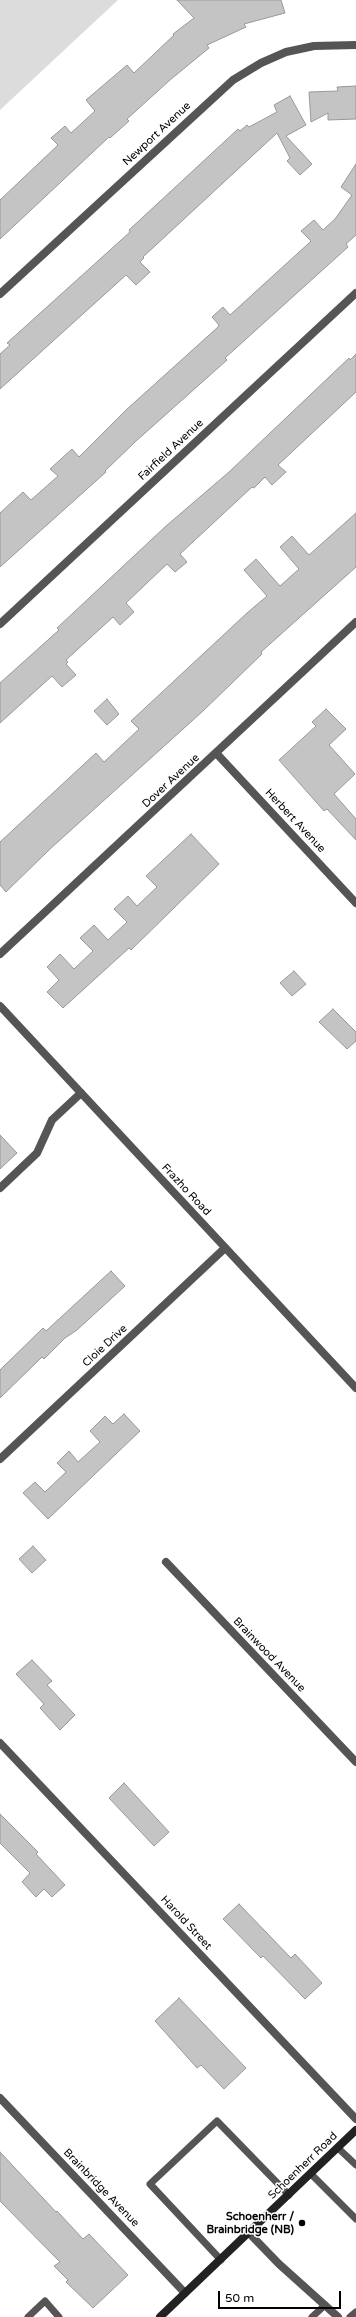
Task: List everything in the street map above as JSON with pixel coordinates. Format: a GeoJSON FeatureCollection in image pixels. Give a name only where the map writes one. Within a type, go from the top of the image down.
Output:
{"type":"FeatureCollection","features":[{"type":"Feature","properties":{"kind":"main road","name":"Schoenherr Road"},"geometry":{"type":"LineString","coordinates":[[160,2317],[356,2130]]}},
{"type":"Feature","properties":{"kind":"street","name":"Newport Avenue"},"geometry":{"type":"LineString","coordinates":[[0,294],[233,80],[261,63],[286,52],[314,46],[356,45]]}},
{"type":"Feature","properties":{"kind":"street","name":"Fairfield Avenue"},"geometry":{"type":"LineString","coordinates":[[0,624],[356,293]]}},
{"type":"Feature","properties":{"kind":"street","name":"Dover Avenue"},"geometry":{"type":"LineString","coordinates":[[0,954],[217,754],[356,622]]}},
{"type":"Feature","properties":{"kind":"street","name":"Herbert Avenue"},"geometry":{"type":"LineString","coordinates":[[217,754],[356,903]]}},
{"type":"Feature","properties":{"kind":"street","name":"Frazho Road"},"geometry":{"type":"LineString","coordinates":[[0,1006],[356,1388]]}},
{"type":"Feature","properties":{"kind":"street"},"geometry":{"type":"LineString","coordinates":[[0,1188],[37,1153],[52,1120],[81,1094]]}},
{"type":"Feature","properties":{"kind":"street","name":"Cloie Drive"},"geometry":{"type":"LineString","coordinates":[[0,1459],[225,1248]]}},
{"type":"Feature","properties":{"kind":"street","name":"Brainwood Avenue"},"geometry":{"type":"LineString","coordinates":[[166,1562],[356,1762]]}},
{"type":"Feature","properties":{"kind":"street","name":"Harold Street"},"geometry":{"type":"LineString","coordinates":[[0,1743],[356,2119]]}},
{"type":"Feature","properties":{"kind":"street","name":"Brainbridge Avenue"},"geometry":{"type":"LineString","coordinates":[[0,2098],[185,2293]]}},
{"type":"Feature","properties":{"kind":"street"},"geometry":{"type":"LineString","coordinates":[[249,2233],[279,2264],[338,2317]]}},
{"type":"Feature","properties":{"kind":"lane"},"geometry":{"type":"LineString","coordinates":[[221,2260],[150,2184],[217,2121],[289,2195]]}},
{"type":"Feature","properties":{"kind":"lane"},"geometry":{"type":"LineString","coordinates":[[338,2148],[356,2165]]}},
{"type":"Feature","properties":{"kind":"lane"},"geometry":{"type":"LineString","coordinates":[[311,2174],[356,2219]]}},
{"type":"Feature","properties":{"kind":"lane"},"geometry":{"type":"LineString","coordinates":[[28,2317],[45,2301],[60,2317]]}},
{"type":"Feature","properties":{"kind":"lane"},"geometry":{"type":"LineString","coordinates":[[312,2317],[325,2305]]}},
{"type":"Feature","properties":{"kind":"lane"},"geometry":{"type":"LineString","coordinates":[[350,2317],[356,2312]]}},
{"type":"Feature","properties":{"kind":"shaded area"},"geometry":{"type":"Polygon","coordinates":[[[0,0],[118,0],[0,110],[0,0]]]}},
{"type":"Feature","properties":{"kind":"building"},"geometry":{"type":"Polygon","coordinates":[[[177,0],[281,0],[285,13],[244,24],[246,27],[207,45],[209,48],[170,80],[127,119],[129,121],[110,138],[109,137],[0,239],[0,200],[58,145],[51,138],[65,126],[71,133],[95,111],[86,100],[127,65],[134,73],[174,35],[173,34],[194,18],[177,0]]]}},
{"type":"Feature","properties":{"kind":"building"},"geometry":{"type":"Polygon","coordinates":[[[356,86],[356,119],[328,120],[328,113],[311,122],[309,92],[338,91],[337,87],[356,86]]]}},
{"type":"Feature","properties":{"kind":"building"},"geometry":{"type":"Polygon","coordinates":[[[290,96],[306,125],[286,136],[312,164],[300,175],[287,161],[290,158],[277,133],[143,257],[144,258],[140,262],[150,272],[136,285],[126,275],[0,389],[0,354],[10,345],[7,343],[130,232],[129,230],[238,129],[240,131],[247,125],[249,127],[277,112],[274,105],[290,96]]]}},
{"type":"Feature","properties":{"kind":"building"},"geometry":{"type":"Polygon","coordinates":[[[356,164],[356,235],[346,244],[348,247],[225,358],[227,360],[135,442],[105,471],[106,472],[0,567],[0,513],[23,492],[31,500],[58,476],[50,469],[72,449],[79,457],[126,410],[218,327],[219,325],[212,317],[223,307],[230,315],[309,243],[311,241],[301,231],[314,220],[323,230],[335,219],[352,195],[341,187],[356,164]]]}},
{"type":"Feature","properties":{"kind":"building"},"geometry":{"type":"Polygon","coordinates":[[[356,354],[356,392],[278,465],[286,472],[272,485],[265,477],[254,488],[252,487],[180,554],[187,562],[175,572],[167,564],[126,603],[134,612],[120,625],[113,617],[66,660],[68,662],[66,664],[76,675],[62,687],[52,676],[0,723],[0,683],[59,630],[57,628],[166,526],[229,472],[349,358],[350,360],[356,354]]]}},
{"type":"Feature","properties":{"kind":"building"},"geometry":{"type":"Polygon","coordinates":[[[356,513],[356,567],[261,652],[262,654],[203,711],[50,849],[6,892],[0,885],[0,842],[96,753],[104,762],[139,729],[131,721],[267,596],[244,570],[256,559],[280,586],[299,569],[280,547],[292,536],[309,555],[356,513]]]}},
{"type":"Feature","properties":{"kind":"building"},"geometry":{"type":"Polygon","coordinates":[[[107,699],[119,714],[107,725],[94,711],[107,699]]]}},
{"type":"Feature","properties":{"kind":"building"},"geometry":{"type":"Polygon","coordinates":[[[326,709],[346,729],[329,745],[355,774],[334,794],[356,819],[356,840],[327,809],[324,811],[279,760],[316,726],[312,722],[326,709]]]}},
{"type":"Feature","properties":{"kind":"building"},"geometry":{"type":"Polygon","coordinates":[[[191,834],[219,864],[131,950],[129,948],[63,1008],[47,992],[59,980],[47,967],[60,954],[74,969],[93,951],[80,938],[94,925],[108,940],[127,922],[114,909],[128,896],[137,906],[157,887],[146,876],[191,834]]]}},
{"type":"Feature","properties":{"kind":"building"},"geometry":{"type":"Polygon","coordinates":[[[294,971],[306,984],[292,996],[280,983],[294,971]]]}},
{"type":"Feature","properties":{"kind":"building"},"geometry":{"type":"Polygon","coordinates":[[[333,1009],[356,1032],[356,1041],[347,1049],[319,1022],[333,1009]]]}},
{"type":"Feature","properties":{"kind":"building"},"geometry":{"type":"Polygon","coordinates":[[[0,1135],[17,1153],[0,1169],[0,1135]]]}},
{"type":"Feature","properties":{"kind":"building"},"geometry":{"type":"Polygon","coordinates":[[[111,1271],[125,1286],[77,1330],[65,1338],[44,1359],[42,1357],[0,1398],[0,1370],[43,1328],[46,1331],[111,1271]]]}},
{"type":"Feature","properties":{"kind":"building"},"geometry":{"type":"Polygon","coordinates":[[[124,1414],[140,1431],[48,1519],[23,1493],[35,1482],[45,1492],[66,1472],[57,1463],[69,1451],[78,1462],[100,1442],[90,1431],[105,1416],[113,1424],[124,1414]]]}},
{"type":"Feature","properties":{"kind":"building"},"geometry":{"type":"Polygon","coordinates":[[[33,1546],[46,1560],[32,1573],[19,1559],[33,1546]]]}},
{"type":"Feature","properties":{"kind":"building"},"geometry":{"type":"Polygon","coordinates":[[[32,1660],[52,1681],[47,1685],[75,1715],[60,1730],[40,1708],[44,1704],[16,1674],[32,1660]]]}},
{"type":"Feature","properties":{"kind":"building"},"geometry":{"type":"Polygon","coordinates":[[[124,1783],[169,1832],[154,1846],[109,1798],[124,1783]]]}},
{"type":"Feature","properties":{"kind":"building"},"geometry":{"type":"Polygon","coordinates":[[[0,1814],[38,1852],[36,1854],[65,1885],[52,1897],[44,1889],[36,1897],[22,1882],[30,1873],[0,1843],[0,1814]]]}},
{"type":"Feature","properties":{"kind":"building"},"geometry":{"type":"Polygon","coordinates":[[[239,1904],[291,1958],[295,1954],[322,1983],[305,1999],[263,1956],[261,1958],[223,1919],[239,1904]]]}},
{"type":"Feature","properties":{"kind":"building"},"geometry":{"type":"Polygon","coordinates":[[[179,1998],[246,2068],[224,2089],[201,2065],[197,2068],[155,2021],[179,1998]]]}},
{"type":"Feature","properties":{"kind":"building"},"geometry":{"type":"Polygon","coordinates":[[[0,2152],[83,2239],[89,2234],[128,2275],[93,2308],[66,2282],[68,2280],[54,2266],[60,2262],[0,2201],[0,2152]]]}},
{"type":"Feature","properties":{"kind":"place","name":"Schoenherr / Brainbridge (NB)"},"geometry":{"type":"Point","coordinates":[302,2223]}}]}
